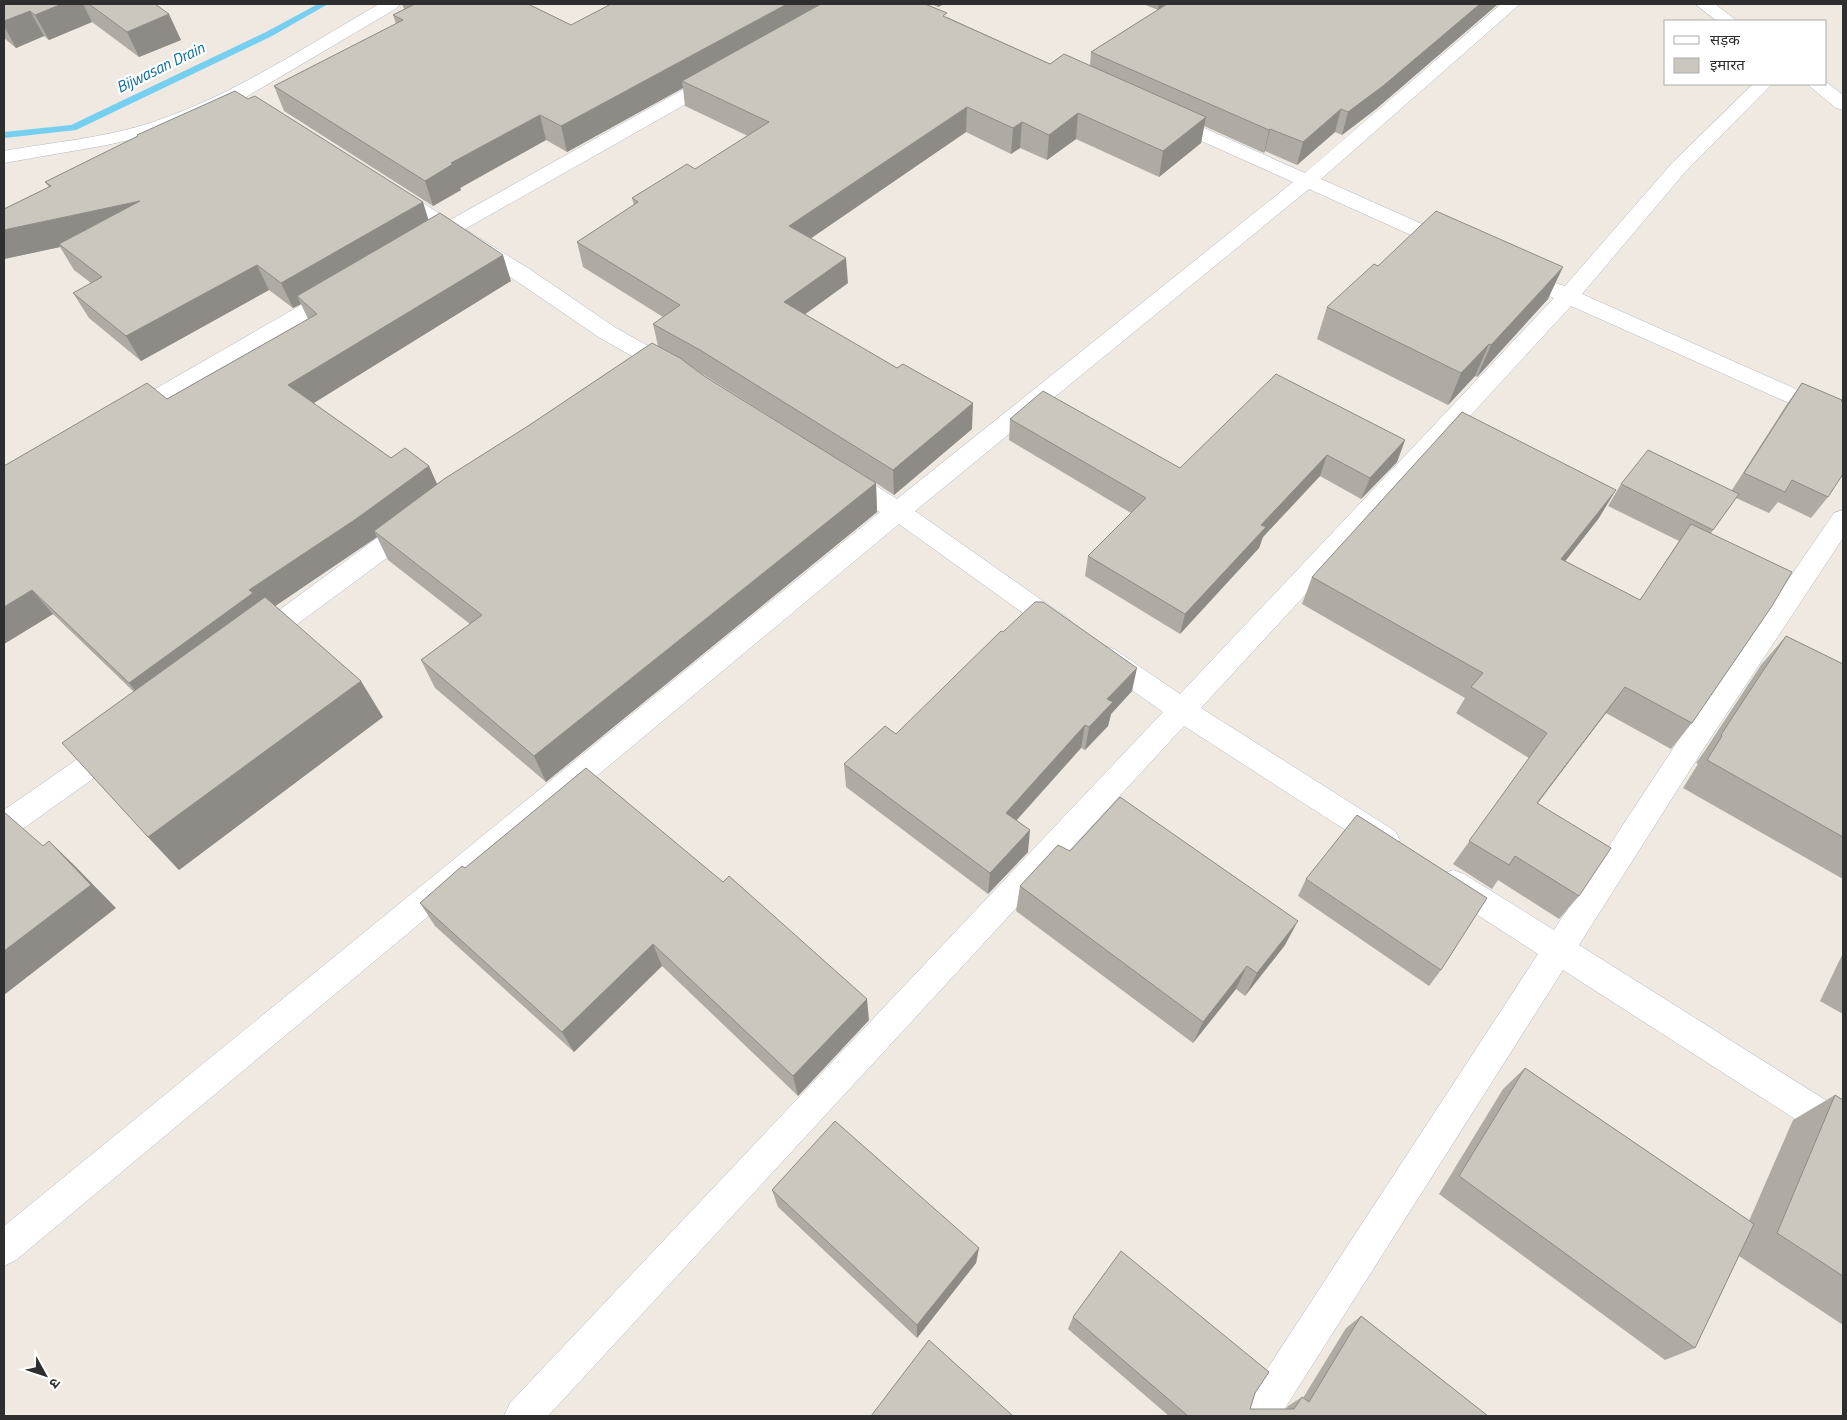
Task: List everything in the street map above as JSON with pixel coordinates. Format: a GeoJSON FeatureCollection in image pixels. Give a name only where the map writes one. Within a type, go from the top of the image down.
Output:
{"type":"FeatureCollection","features":[{"type":"Feature","properties":{"kind":"street"},"geometry":{"type":"LineString","coordinates":[[4,157],[107,139],[158,126],[202,110],[239,93],[391,4]]}},
{"type":"Feature","properties":{"kind":"street"},"geometry":{"type":"LineString","coordinates":[[4,1248],[898,511],[1306,181],[1511,4]]}},
{"type":"Feature","properties":{"kind":"street"},"geometry":{"type":"LineString","coordinates":[[1704,4],[1727,20]]}},
{"type":"Feature","properties":{"kind":"street"},"geometry":{"type":"LineString","coordinates":[[414,249],[732,70]]}},
{"type":"Feature","properties":{"kind":"street"},"geometry":{"type":"LineString","coordinates":[[523,1416],[1568,296],[1678,167],[1762,85]]}},
{"type":"Feature","properties":{"kind":"street"},"geometry":{"type":"LineString","coordinates":[[1817,85],[1843,104]]}},
{"type":"Feature","properties":{"kind":"street"},"geometry":{"type":"LineString","coordinates":[[239,93],[264,109]]}},
{"type":"Feature","properties":{"kind":"street"},"geometry":{"type":"LineString","coordinates":[[1153,112],[1468,252]]}},
{"type":"Feature","properties":{"kind":"street"},"geometry":{"type":"LineString","coordinates":[[373,180],[523,275],[608,333],[695,382]]}},
{"type":"Feature","properties":{"kind":"street"},"geometry":{"type":"LineString","coordinates":[[1532,280],[1843,418]]}},
{"type":"Feature","properties":{"kind":"street"},"geometry":{"type":"LineString","coordinates":[[115,423],[354,283]]}},
{"type":"Feature","properties":{"kind":"street"},"geometry":{"type":"LineString","coordinates":[[633,377],[657,361]]}},
{"type":"Feature","properties":{"kind":"street"},"geometry":{"type":"LineString","coordinates":[[824,465],[898,511],[1182,710],[1408,854]]}},
{"type":"Feature","properties":{"kind":"street"},"geometry":{"type":"LineString","coordinates":[[238,657],[283,621],[431,512]]}},
{"type":"Feature","properties":{"kind":"street"},"geometry":{"type":"LineString","coordinates":[[1258,1416],[1692,743],[1843,519]]}},
{"type":"Feature","properties":{"kind":"street"},"geometry":{"type":"LineString","coordinates":[[4,826],[134,734]]}},
{"type":"Feature","properties":{"kind":"street"},"geometry":{"type":"LineString","coordinates":[[1433,870],[1843,1130]]}},
{"type":"Feature","properties":{"kind":"building"},"geometry":{"type":"Polygon","coordinates":[[[4,4],[62,4],[35,15],[30,11],[4,21],[4,4]]]}},
{"type":"Feature","properties":{"kind":"building"},"geometry":{"type":"Polygon","coordinates":[[[89,4],[155,4],[169,14],[127,32],[89,4]]]}},
{"type":"Feature","properties":{"kind":"building"},"geometry":{"type":"Polygon","coordinates":[[[415,4],[528,4],[571,25],[611,4],[787,4],[561,126],[540,115],[451,163],[453,164],[425,181],[274,86],[403,20],[393,15],[415,4]]]}},
{"type":"Feature","properties":{"kind":"building"},"geometry":{"type":"Polygon","coordinates":[[[821,4],[925,4],[947,13],[943,16],[1050,64],[1064,54],[1206,117],[1163,151],[1078,113],[1049,135],[1022,122],[1013,128],[967,107],[789,226],[846,258],[784,302],[897,368],[903,364],[973,403],[893,470],[700,350],[653,324],[680,305],[577,242],[638,202],[632,198],[687,164],[695,169],[769,122],[682,81],[821,4]]]}},
{"type":"Feature","properties":{"kind":"building"},"geometry":{"type":"Polygon","coordinates":[[[1167,4],[1480,4],[1383,86],[1348,112],[1341,109],[1303,142],[1269,130],[1091,52],[1167,4]]]}},
{"type":"Feature","properties":{"kind":"building"},"geometry":{"type":"Polygon","coordinates":[[[235,91],[248,99],[255,96],[423,202],[281,283],[257,265],[126,336],[73,293],[102,277],[59,244],[140,201],[4,230],[4,209],[51,186],[45,182],[137,135],[235,91]]]}},
{"type":"Feature","properties":{"kind":"building"},"geometry":{"type":"Polygon","coordinates":[[[1436,211],[1563,267],[1491,345],[1489,344],[1461,373],[1327,307],[1374,264],[1378,266],[1436,211]]]}},
{"type":"Feature","properties":{"kind":"building"},"geometry":{"type":"Polygon","coordinates":[[[440,213],[503,255],[288,385],[391,458],[405,448],[429,466],[356,519],[249,590],[253,593],[129,683],[32,590],[4,607],[4,466],[147,383],[167,399],[317,314],[297,296],[440,213]]]}},
{"type":"Feature","properties":{"kind":"building"},"geometry":{"type":"Polygon","coordinates":[[[652,343],[680,358],[704,376],[876,483],[534,756],[421,660],[482,615],[374,531],[444,479],[528,426],[652,343]]]}},
{"type":"Feature","properties":{"kind":"building"},"geometry":{"type":"Polygon","coordinates":[[[1276,374],[1405,440],[1370,478],[1327,455],[1261,525],[1266,527],[1185,614],[1088,556],[1146,498],[1010,419],[1043,391],[1180,468],[1276,374]]]}},
{"type":"Feature","properties":{"kind":"building"},"geometry":{"type":"Polygon","coordinates":[[[1802,383],[1843,402],[1843,474],[1828,497],[1792,480],[1785,492],[1744,473],[1802,383]]]}},
{"type":"Feature","properties":{"kind":"building"},"geometry":{"type":"Polygon","coordinates":[[[1462,412],[1616,490],[1561,559],[1640,600],[1691,524],[1792,572],[1772,606],[1692,723],[1625,687],[1537,803],[1611,848],[1579,896],[1515,856],[1509,865],[1469,841],[1547,733],[1471,687],[1483,673],[1312,577],[1462,412]]]}},
{"type":"Feature","properties":{"kind":"building"},"geometry":{"type":"Polygon","coordinates":[[[1648,450],[1739,494],[1713,530],[1621,484],[1648,450]]]}},
{"type":"Feature","properties":{"kind":"building"},"geometry":{"type":"Polygon","coordinates":[[[265,597],[361,681],[148,837],[62,743],[265,597]]]}},
{"type":"Feature","properties":{"kind":"building"},"geometry":{"type":"Polygon","coordinates":[[[1035,602],[1043,602],[1137,668],[1107,699],[1113,702],[1089,727],[1085,725],[1006,813],[1030,830],[990,873],[844,764],[885,726],[896,734],[1001,631],[1003,632],[1035,602]]]}},
{"type":"Feature","properties":{"kind":"building"},"geometry":{"type":"Polygon","coordinates":[[[1786,636],[1843,664],[1843,837],[1707,760],[1728,724],[1786,636]]]}},
{"type":"Feature","properties":{"kind":"building"},"geometry":{"type":"Polygon","coordinates":[[[586,768],[723,882],[729,876],[867,999],[793,1076],[653,944],[562,1032],[420,903],[462,866],[465,868],[586,768]]]}},
{"type":"Feature","properties":{"kind":"building"},"geometry":{"type":"Polygon","coordinates":[[[1120,797],[1298,921],[1257,973],[1247,966],[1203,1022],[1020,886],[1058,845],[1070,851],[1120,797]]]}},
{"type":"Feature","properties":{"kind":"building"},"geometry":{"type":"Polygon","coordinates":[[[4,812],[43,846],[49,841],[91,885],[4,951],[4,812]]]}},
{"type":"Feature","properties":{"kind":"building"},"geometry":{"type":"Polygon","coordinates":[[[1357,815],[1487,898],[1441,970],[1306,879],[1357,815]]]}},
{"type":"Feature","properties":{"kind":"building"},"geometry":{"type":"Polygon","coordinates":[[[1525,1068],[1754,1224],[1695,1348],[1459,1176],[1525,1068]]]}},
{"type":"Feature","properties":{"kind":"building"},"geometry":{"type":"Polygon","coordinates":[[[1835,1095],[1843,1100],[1843,1276],[1777,1233],[1835,1095]]]}},
{"type":"Feature","properties":{"kind":"building"},"geometry":{"type":"Polygon","coordinates":[[[835,1121],[979,1248],[917,1325],[772,1190],[835,1121]]]}},
{"type":"Feature","properties":{"kind":"building"},"geometry":{"type":"Polygon","coordinates":[[[1121,1251],[1269,1372],[1255,1393],[1250,1409],[1294,1409],[1302,1397],[1309,1402],[1361,1316],[1488,1416],[1188,1416],[1073,1317],[1121,1251]]]}},
{"type":"Feature","properties":{"kind":"building"},"geometry":{"type":"Polygon","coordinates":[[[929,1340],[1013,1416],[871,1416],[929,1340]]]}},
{"type":"Feature","properties":{"kind":"waterway","name":"Bijwasan Drain"},"geometry":{"type":"LineString","coordinates":[[4,135],[73,128],[269,34],[324,4]]}}]}
